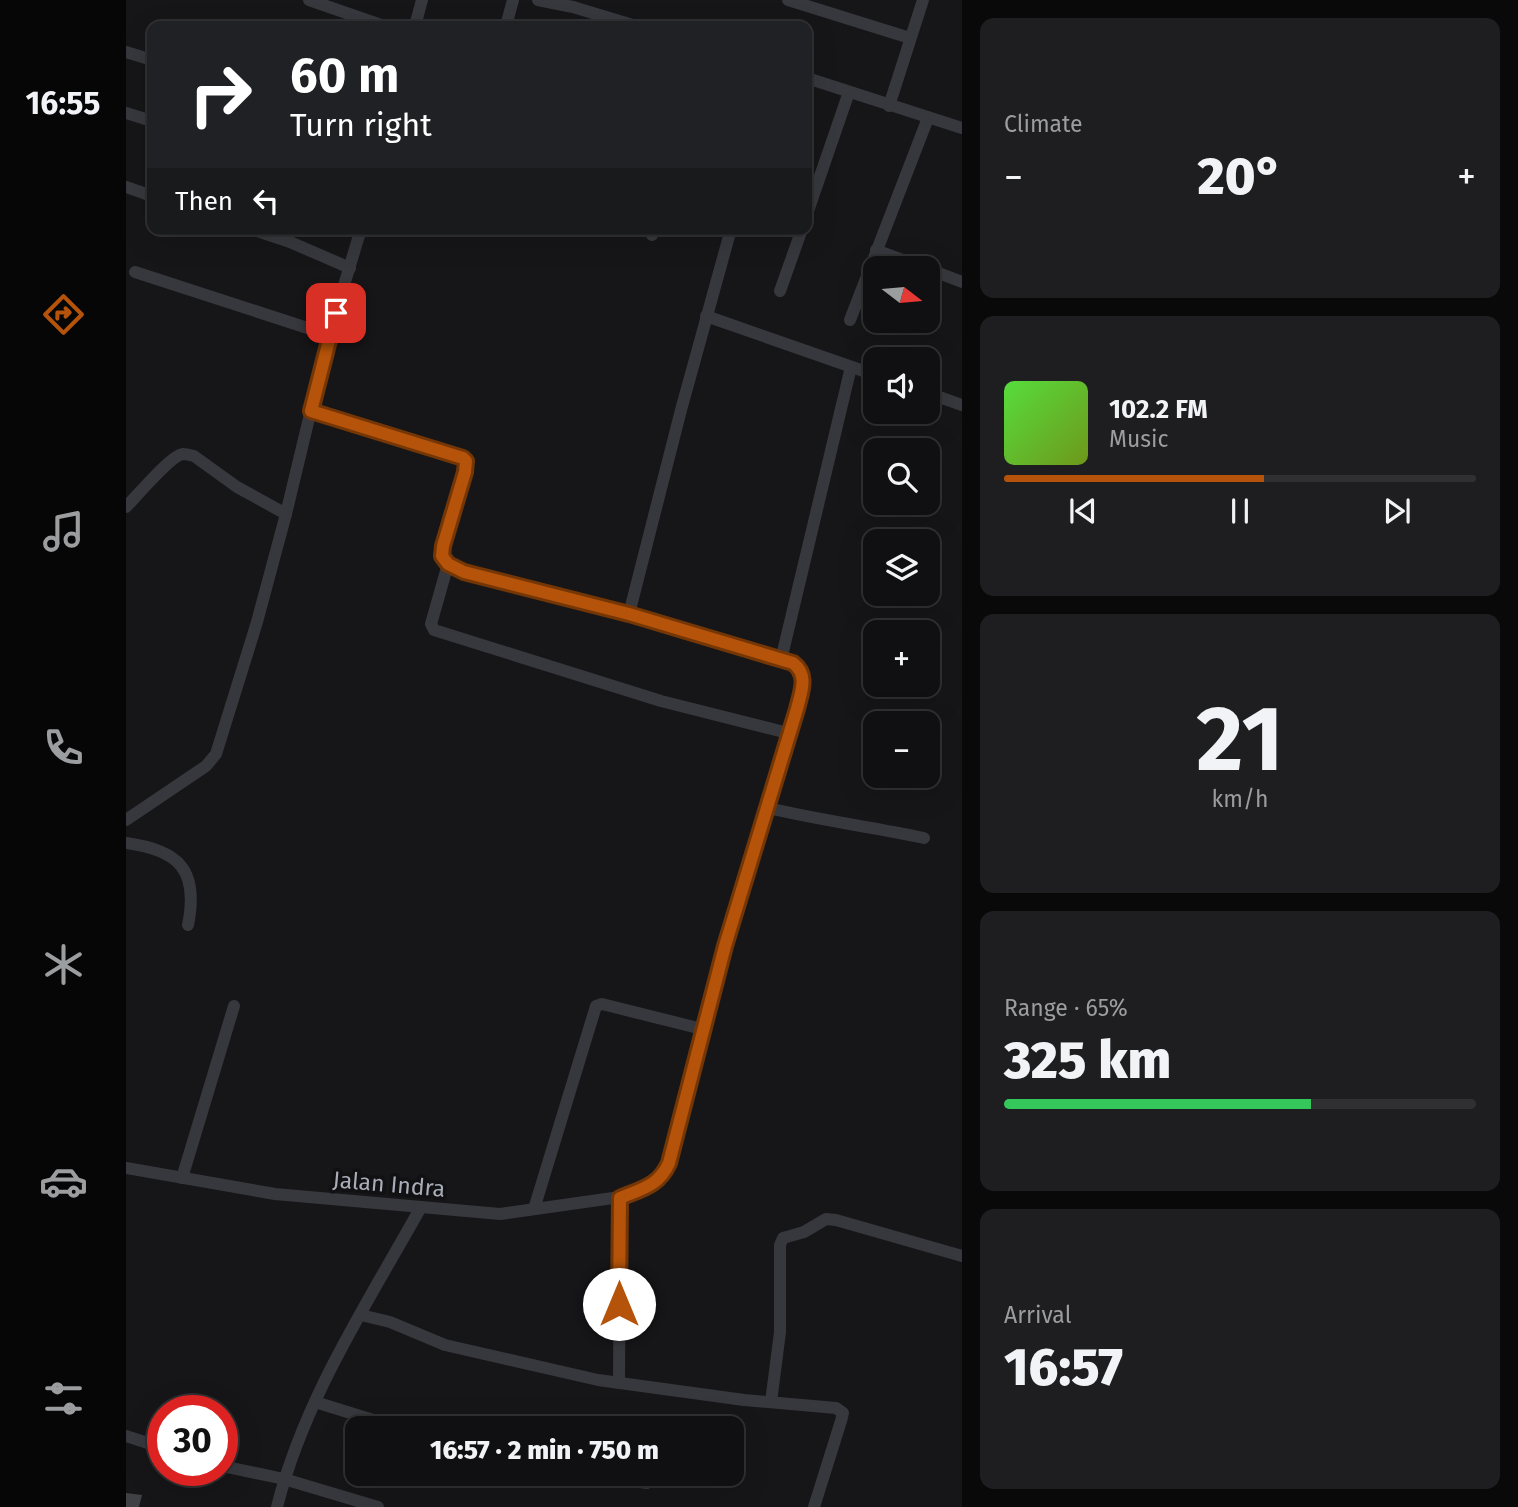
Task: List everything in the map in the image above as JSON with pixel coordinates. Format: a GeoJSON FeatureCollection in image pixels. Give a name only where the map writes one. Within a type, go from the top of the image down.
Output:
{"type":"FeatureCollection","features":[{"type":"Feature","properties":{"kind":"street"},"geometry":{"type":"LineString","coordinates":[[309,0],[370,21]]}},
{"type":"Feature","properties":{"kind":"street"},"geometry":{"type":"LineString","coordinates":[[416,21],[422,0]]}},
{"type":"Feature","properties":{"kind":"street"},"geometry":{"type":"LineString","coordinates":[[507,21],[513,0]]}},
{"type":"Feature","properties":{"kind":"street"},"geometry":{"type":"LineString","coordinates":[[538,0],[574,4],[622,21]]}},
{"type":"Feature","properties":{"kind":"street"},"geometry":{"type":"LineString","coordinates":[[788,0],[910,38]]}},
{"type":"Feature","properties":{"kind":"street"},"geometry":{"type":"LineString","coordinates":[[889,106],[923,0]]}},
{"type":"Feature","properties":{"kind":"street"},"geometry":{"type":"LineString","coordinates":[[126,52],[147,58]]}},
{"type":"Feature","properties":{"kind":"street"},"geometry":{"type":"LineString","coordinates":[[812,80],[961,128]]}},
{"type":"Feature","properties":{"kind":"street"},"geometry":{"type":"LineString","coordinates":[[812,199],[849,92]]}},
{"type":"Feature","properties":{"kind":"street"},"geometry":{"type":"LineString","coordinates":[[126,113],[147,119]]}},
{"type":"Feature","properties":{"kind":"street"},"geometry":{"type":"LineString","coordinates":[[850,320],[928,118]]}},
{"type":"Feature","properties":{"kind":"street"},"geometry":{"type":"LineString","coordinates":[[126,187],[147,194]]}},
{"type":"Feature","properties":{"kind":"street"},"geometry":{"type":"LineString","coordinates":[[269,235],[350,268]]}},
{"type":"Feature","properties":{"kind":"street"},"geometry":{"type":"LineString","coordinates":[[126,820],[206,766],[216,754],[257,622],[329,335],[360,235]]}},
{"type":"Feature","properties":{"kind":"street"},"geometry":{"type":"LineString","coordinates":[[629,614],[729,235]]}},
{"type":"Feature","properties":{"kind":"street"},"geometry":{"type":"LineString","coordinates":[[780,292],[800,235]]}},
{"type":"Feature","properties":{"kind":"street"},"geometry":{"type":"LineString","coordinates":[[876,250],[893,256]]}},
{"type":"Feature","properties":{"kind":"street"},"geometry":{"type":"LineString","coordinates":[[135,272],[329,335]]}},
{"type":"Feature","properties":{"kind":"street"},"geometry":{"type":"LineString","coordinates":[[940,274],[961,282]]}},
{"type":"Feature","properties":{"kind":"street"},"geometry":{"type":"LineString","coordinates":[[706,316],[863,371]]}},
{"type":"Feature","properties":{"kind":"street"},"geometry":{"type":"LineString","coordinates":[[781,660],[851,367]]}},
{"type":"Feature","properties":{"kind":"street"},"geometry":{"type":"LineString","coordinates":[[940,397],[961,405]]}},
{"type":"Feature","properties":{"kind":"street"},"geometry":{"type":"LineString","coordinates":[[311,411],[466,461],[443,546],[442,556],[448,564],[464,572],[629,614],[793,663],[800,668],[803,678],[797,709],[702,1029],[602,1004],[597,1006],[534,1209]]}},
{"type":"Feature","properties":{"kind":"street"},"geometry":{"type":"LineString","coordinates":[[126,507],[179,454],[185,454],[194,456],[237,487],[286,514]]}},
{"type":"Feature","properties":{"kind":"street"},"geometry":{"type":"LineString","coordinates":[[448,564],[431,624],[434,630],[661,701],[788,733]]}},
{"type":"Feature","properties":{"kind":"street"},"geometry":{"type":"LineString","coordinates":[[768,808],[924,838]]}},
{"type":"Feature","properties":{"kind":"street"},"geometry":{"type":"LineString","coordinates":[[126,843],[152,847],[179,862],[188,877],[192,908],[188,925]]}},
{"type":"Feature","properties":{"kind":"street"},"geometry":{"type":"LineString","coordinates":[[182,1178],[234,1006]]}},
{"type":"Feature","properties":{"kind":"street","name":"Jalan Indra"},"geometry":{"type":"LineString","coordinates":[[126,1168],[275,1194],[500,1214],[620,1198],[648,1187],[662,1177],[669,1163],[702,1029]]}},
{"type":"Feature","properties":{"kind":"street"},"geometry":{"type":"LineString","coordinates":[[619,1383],[620,1198]]}},
{"type":"Feature","properties":{"kind":"street"},"geometry":{"type":"LineString","coordinates":[[277,1507],[284,1479],[338,1351],[421,1207]]}},
{"type":"Feature","properties":{"kind":"street"},"geometry":{"type":"LineString","coordinates":[[771,1402],[780,1332],[780,1245],[783,1238],[804,1232],[826,1219],[961,1256]]}},
{"type":"Feature","properties":{"kind":"street"},"geometry":{"type":"LineString","coordinates":[[361,1315],[390,1322],[445,1345],[619,1383],[836,1408],[843,1413],[814,1507]]}},
{"type":"Feature","properties":{"kind":"street"},"geometry":{"type":"LineString","coordinates":[[315,1402],[360,1416]]}},
{"type":"Feature","properties":{"kind":"street"},"geometry":{"type":"LineString","coordinates":[[126,1436],[147,1443]]}},
{"type":"Feature","properties":{"kind":"street"},"geometry":{"type":"LineString","coordinates":[[238,1471],[284,1479],[378,1507]]}},
{"type":"Feature","properties":{"kind":"building"},"geometry":{"type":"Polygon","coordinates":[[[126,1493],[142,1495],[139,1507],[126,1507],[126,1493]]]}},
{"type":"Feature","properties":{"kind":"route"},"geometry":{"type":"LineString","coordinates":[[336,313],[311,411],[466,461],[443,546],[442,556],[448,564],[464,572],[629,614],[793,663],[800,668],[803,678],[797,709],[702,1029],[669,1163],[662,1177],[655,1183],[620,1198],[619,1304]]}}]}
